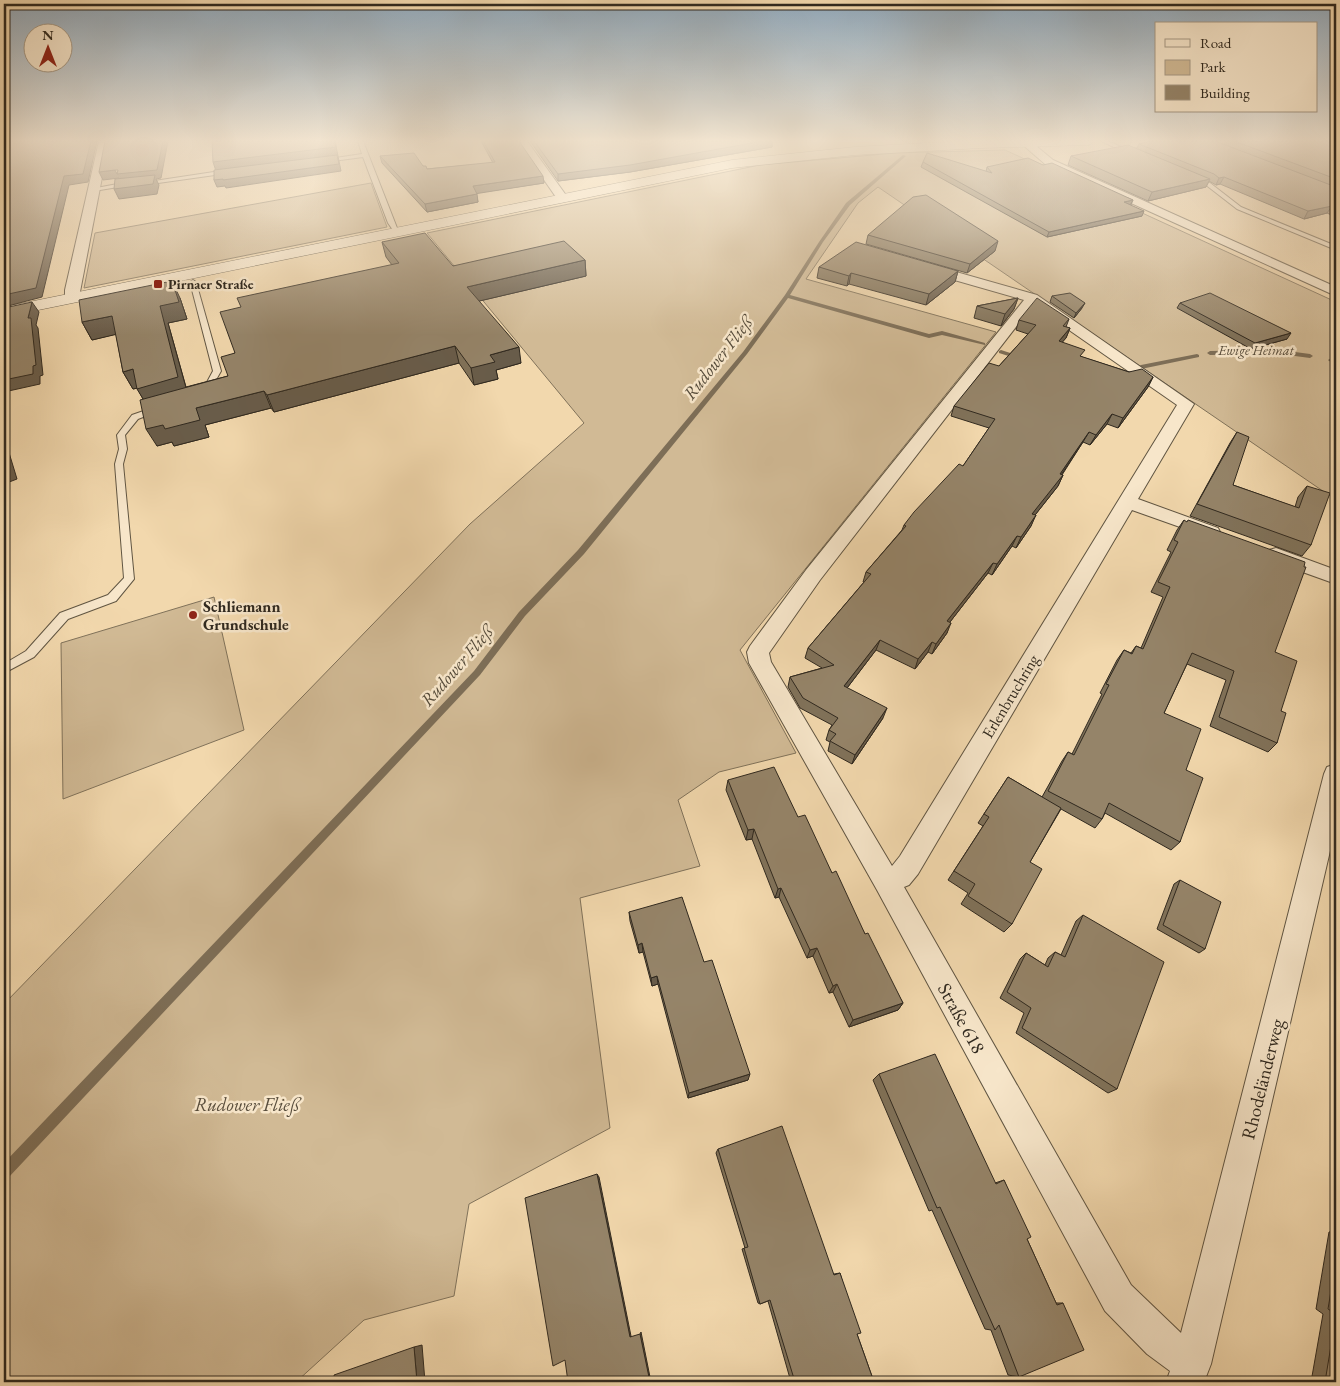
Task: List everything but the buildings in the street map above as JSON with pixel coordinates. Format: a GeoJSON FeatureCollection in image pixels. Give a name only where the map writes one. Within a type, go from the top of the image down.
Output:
{"type":"FeatureCollection","features":[{"type":"Feature","properties":{"kind":"street"},"geometry":{"type":"LineString","coordinates":[[72,298],[72,290],[90,206]]}},
{"type":"Feature","properties":{"kind":"street"},"geometry":{"type":"LineString","coordinates":[[4,312],[525,206]]}},
{"type":"Feature","properties":{"kind":"street"},"geometry":{"type":"LineString","coordinates":[[1145,206],[1336,292]]}},
{"type":"Feature","properties":{"kind":"street","name":"Erlenbruchring"},"geometry":{"type":"LineString","coordinates":[[886,881],[900,876],[909,865],[1186,404],[1032,298],[913,264]]}},
{"type":"Feature","properties":{"kind":"street","name":"Straße 618"},"geometry":{"type":"LineString","coordinates":[[1032,298],[813,575],[758,652],[760,663],[886,881],[1118,1298],[1189,1373]]}},
{"type":"Feature","properties":{"kind":"street"},"geometry":{"type":"LineString","coordinates":[[1126,501],[1227,537]]}},
{"type":"Feature","properties":{"kind":"street"},"geometry":{"type":"LineString","coordinates":[[1263,550],[1336,577]]}},
{"type":"Feature","properties":{"kind":"street","name":"Rhodeländerweg"},"geometry":{"type":"LineString","coordinates":[[1189,1373],[1336,774]]}},
{"type":"Feature","properties":{"kind":"lane"},"geometry":{"type":"LineString","coordinates":[[384,206],[391,224],[397,232]]}},
{"type":"Feature","properties":{"kind":"lane"},"geometry":{"type":"LineString","coordinates":[[1237,206],[1336,248]]}},
{"type":"Feature","properties":{"kind":"lane"},"geometry":{"type":"LineString","coordinates":[[193,282],[217,371],[209,385],[197,394]]}},
{"type":"Feature","properties":{"kind":"lane"},"geometry":{"type":"LineString","coordinates":[[4,669],[30,654],[64,616],[112,598],[129,579],[119,464],[123,450],[121,435],[135,417],[164,406]]}},
{"type":"Feature","properties":{"kind":"green space"},"geometry":{"type":"Polygon","coordinates":[[[246,206],[379,206],[387,227],[84,288],[95,233],[246,206]]]}},
{"type":"Feature","properties":{"kind":"green space","name":"Rudower Fließ"},"geometry":{"type":"Polygon","coordinates":[[[561,206],[856,206],[806,279],[996,332],[740,650],[796,753],[719,772],[678,800],[700,866],[580,898],[610,1128],[469,1204],[454,1296],[364,1320],[296,1382],[4,1382],[4,1004],[470,524],[584,423],[427,233],[561,206]]]}},
{"type":"Feature","properties":{"kind":"green space","name":"Rudower Fließ"},"geometry":{"type":"Polygon","coordinates":[[[905,206],[1126,206],[1336,302],[1336,500],[905,206]]]}},
{"type":"Feature","properties":{"kind":"green space"},"geometry":{"type":"Polygon","coordinates":[[[214,597],[244,730],[63,799],[61,643],[214,597]]]}},
{"type":"Feature","properties":{"kind":"waterway","name":"Rudower Fließ"},"geometry":{"type":"LineString","coordinates":[[787,296],[847,206]]}},
{"type":"Feature","properties":{"kind":"waterway","name":"Rudower Fließ"},"geometry":{"type":"LineString","coordinates":[[4,1172],[477,673],[522,614],[581,552],[745,353],[787,296]]}},
{"type":"Feature","properties":{"kind":"waterway"},"geometry":{"type":"LineString","coordinates":[[787,296],[929,336],[942,333],[983,344]]}},
{"type":"Feature","properties":{"kind":"waterway"},"geometry":{"type":"LineString","coordinates":[[1001,352],[1021,358]]}},
{"type":"Feature","properties":{"kind":"waterway"},"geometry":{"type":"LineString","coordinates":[[1210,353],[1280,352],[1310,356]]}},
{"type":"Feature","properties":{"kind":"waterway"},"geometry":{"type":"LineString","coordinates":[[1141,367],[1197,356]]}},
{"type":"Feature","properties":{"kind":"waterway"},"geometry":{"type":"LineString","coordinates":[[1331,360],[1336,361]]}},
{"type":"Feature","properties":{"kind":"place","name":"Pirnaer Straße"},"geometry":{"type":"Point","coordinates":[158,284]}},
{"type":"Feature","properties":{"kind":"place","name":"Schliemann Grundschule"},"geometry":{"type":"Point","coordinates":[193,615]}},
{"type":"Feature","properties":{"kind":"park label","name":"Ewige Heimat"},"geometry":{"type":"Point","coordinates":[1256,350]}}]}
